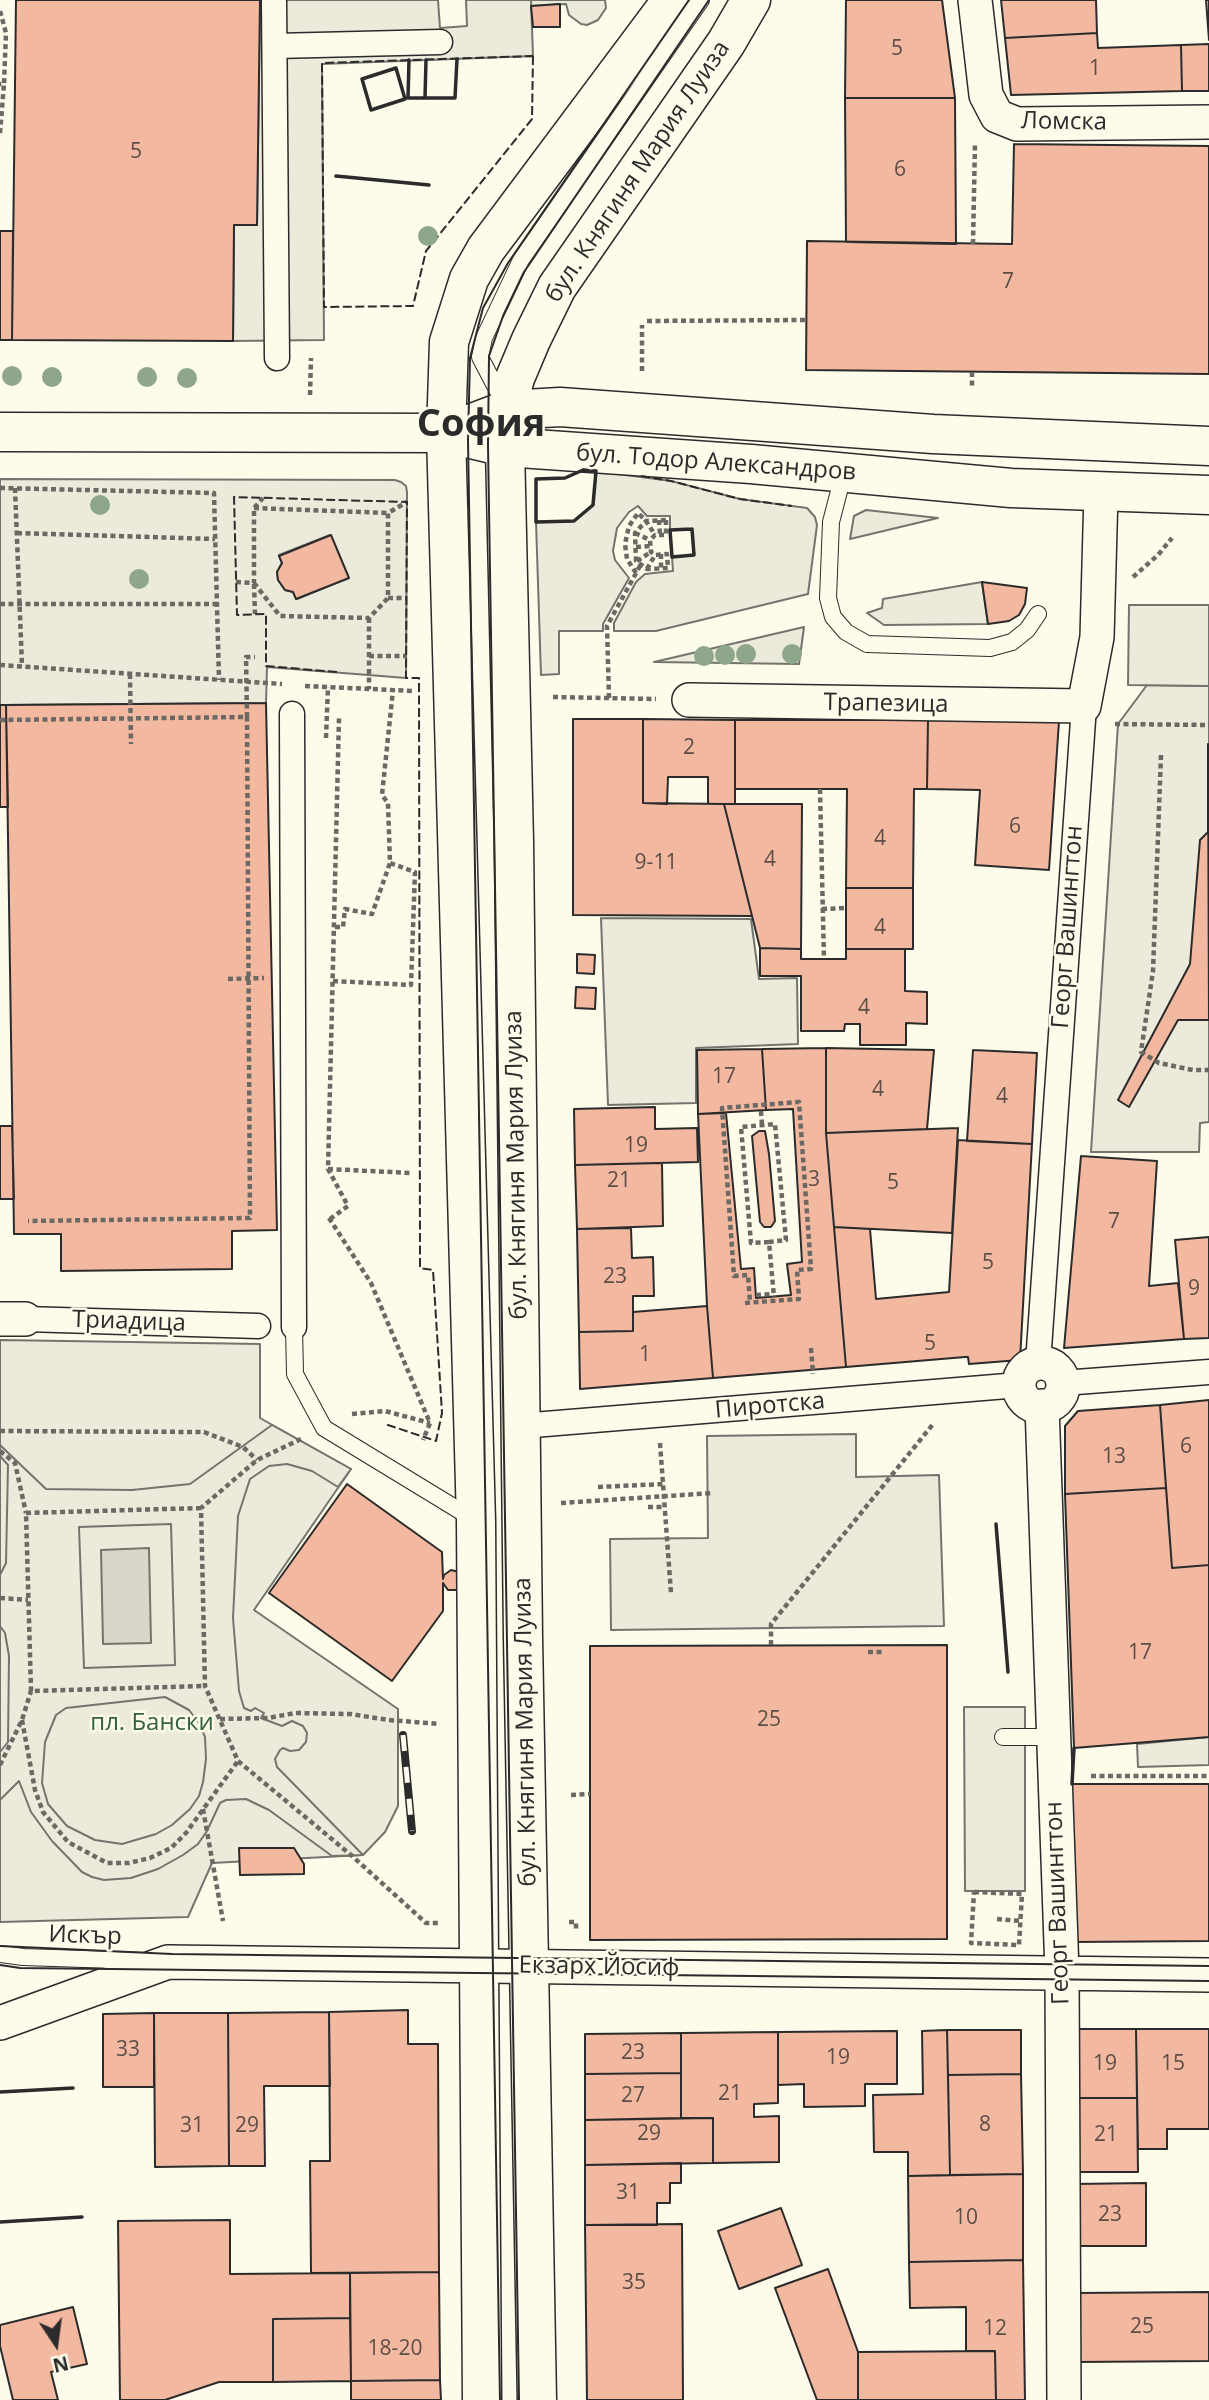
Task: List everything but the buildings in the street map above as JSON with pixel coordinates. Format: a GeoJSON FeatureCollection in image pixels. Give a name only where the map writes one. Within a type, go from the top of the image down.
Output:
{"type":"FeatureCollection","features":[{"type":"Feature","properties":{"kind":"main road","name":"бул. Княгиня Мария Луиза"},"geometry":{"type":"LineString","coordinates":[[482,2400],[476,1521],[446,433],[449,342],[469,279],[486,248],[671,0]]}},
{"type":"Feature","properties":{"kind":"main road","name":"бул. Княгиня Мария Луиза"},"geometry":{"type":"LineString","coordinates":[[537,2400],[514,841],[505,447],[507,410],[515,378],[557,287],[726,43],[751,0]]}},
{"type":"Feature","properties":{"kind":"main road","name":"бул. Тодор Александров"},"geometry":{"type":"LineString","coordinates":[[446,433],[507,410],[560,407],[933,434],[1209,446]]}},
{"type":"Feature","properties":{"kind":"main road"},"geometry":{"type":"LineString","coordinates":[[0,432],[446,433]]}},
{"type":"Feature","properties":{"kind":"main road","name":"бул. Тодор Александров"},"geometry":{"type":"LineString","coordinates":[[446,433],[505,447],[845,472],[1011,488],[1209,495]]}},
{"type":"Feature","properties":{"kind":"street"},"geometry":{"type":"LineString","coordinates":[[274,0],[277,358]]}},
{"type":"Feature","properties":{"kind":"street"},"geometry":{"type":"LineString","coordinates":[[975,0],[986,95]]}},
{"type":"Feature","properties":{"kind":"street"},"geometry":{"type":"LineString","coordinates":[[275,46],[440,42]]}},
{"type":"Feature","properties":{"kind":"street","name":"Ломска"},"geometry":{"type":"LineString","coordinates":[[986,95],[997,116],[1017,124],[1209,122]]}},
{"type":"Feature","properties":{"kind":"street","name":"Георг Вашингтон"},"geometry":{"type":"LineString","coordinates":[[1064,2400],[1062,1972],[1040,1384],[1083,716],[1097,637],[1101,493]]}},
{"type":"Feature","properties":{"kind":"street","name":"Трапезица"},"geometry":{"type":"LineString","coordinates":[[689,700],[1083,716]]}},
{"type":"Feature","properties":{"kind":"street"},"geometry":{"type":"LineString","coordinates":[[292,714],[294,1327]]}},
{"type":"Feature","properties":{"kind":"street","name":"Триадица"},"geometry":{"type":"LineString","coordinates":[[13,1319],[258,1326]]}},
{"type":"Feature","properties":{"kind":"street","name":"Пиротска"},"geometry":{"type":"LineString","coordinates":[[521,1426],[1209,1372]]}},
{"type":"Feature","properties":{"kind":"street","name":"Екзарх Йосиф"},"geometry":{"type":"LineString","coordinates":[[0,2023],[168,1962],[1209,1975]]}},
{"type":"Feature","properties":{"kind":"lane"},"geometry":{"type":"LineString","coordinates":[[507,410],[480,357],[484,338],[522,260],[701,0]]}},
{"type":"Feature","properties":{"kind":"lane"},"geometry":{"type":"LineString","coordinates":[[845,472],[831,522],[828,598],[833,617],[846,632],[867,644],[990,648],[1012,642],[1027,630],[1038,614]]}},
{"type":"Feature","properties":{"kind":"lane"},"geometry":{"type":"LineString","coordinates":[[294,1327],[295,1374],[324,1428],[476,1521]]}},
{"type":"Feature","properties":{"kind":"lane"},"geometry":{"type":"LineString","coordinates":[[1003,1737],[1053,1737]]}},
{"type":"Feature","properties":{"kind":"lane","name":"Искър"},"geometry":{"type":"LineString","coordinates":[[0,1954],[168,1962]]}},
{"type":"Feature","properties":{"kind":"path"},"geometry":{"type":"LineString","coordinates":[[0,11],[6,33],[0,133]]}},
{"type":"Feature","properties":{"kind":"path"},"geometry":{"type":"LineString","coordinates":[[973,244],[976,130],[986,95]]}},
{"type":"Feature","properties":{"kind":"path"},"geometry":{"type":"LineString","coordinates":[[647,321],[807,320]]}},
{"type":"Feature","properties":{"kind":"path"},"geometry":{"type":"LineString","coordinates":[[642,326],[642,371]]}},
{"type":"Feature","properties":{"kind":"path"},"geometry":{"type":"LineString","coordinates":[[310,357],[310,395]]}},
{"type":"Feature","properties":{"kind":"path"},"geometry":{"type":"LineString","coordinates":[[972,372],[972,387]]}},
{"type":"Feature","properties":{"kind":"path"},"geometry":{"type":"LineString","coordinates":[[0,488],[214,493],[219,680]]}},
{"type":"Feature","properties":{"kind":"path"},"geometry":{"type":"LineString","coordinates":[[15,488],[22,666]]}},
{"type":"Feature","properties":{"kind":"path"},"geometry":{"type":"LineString","coordinates":[[255,614],[254,508],[263,498]]}},
{"type":"Feature","properties":{"kind":"path"},"geometry":{"type":"LineString","coordinates":[[254,508],[388,513],[407,502]]}},
{"type":"Feature","properties":{"kind":"path"},"geometry":{"type":"LineString","coordinates":[[369,689],[369,618],[388,598],[388,513]]}},
{"type":"Feature","properties":{"kind":"path"},"geometry":{"type":"LineString","coordinates":[[636,573],[627,559],[625,544],[629,526],[638,513],[646,521],[655,545],[647,569]]}},
{"type":"Feature","properties":{"kind":"path"},"geometry":{"type":"LineString","coordinates":[[609,698],[607,626],[636,573],[638,563],[635,533],[646,521],[666,520],[666,535],[638,563]]}},
{"type":"Feature","properties":{"kind":"path"},"geometry":{"type":"LineString","coordinates":[[17,533],[215,539]]}},
{"type":"Feature","properties":{"kind":"path"},"geometry":{"type":"LineString","coordinates":[[635,533],[667,554],[668,568],[647,569],[638,563]]}},
{"type":"Feature","properties":{"kind":"path"},"geometry":{"type":"LineString","coordinates":[[636,547],[655,545]]}},
{"type":"Feature","properties":{"kind":"path"},"geometry":{"type":"LineString","coordinates":[[236,582],[254,583],[280,616],[369,618]]}},
{"type":"Feature","properties":{"kind":"path"},"geometry":{"type":"LineString","coordinates":[[388,598],[406,598]]}},
{"type":"Feature","properties":{"kind":"path"},"geometry":{"type":"LineString","coordinates":[[0,604],[217,604]]}},
{"type":"Feature","properties":{"kind":"path"},"geometry":{"type":"LineString","coordinates":[[28,1221],[250,1218],[246,657],[255,656]]}},
{"type":"Feature","properties":{"kind":"path"},"geometry":{"type":"LineString","coordinates":[[369,656],[406,656]]}},
{"type":"Feature","properties":{"kind":"path"},"geometry":{"type":"LineString","coordinates":[[0,665],[266,683]]}},
{"type":"Feature","properties":{"kind":"path"},"geometry":{"type":"LineString","coordinates":[[130,674],[131,744]]}},
{"type":"Feature","properties":{"kind":"path"},"geometry":{"type":"LineString","coordinates":[[328,687],[414,691]]}},
{"type":"Feature","properties":{"kind":"path"},"geometry":{"type":"LineString","coordinates":[[335,927],[344,927],[345,909],[372,914],[390,863],[388,803],[382,795],[393,691]]}},
{"type":"Feature","properties":{"kind":"path"},"geometry":{"type":"LineString","coordinates":[[553,698],[689,700]]}},
{"type":"Feature","properties":{"kind":"path"},"geometry":{"type":"LineString","coordinates":[[1083,716],[1127,723],[1209,725]]}},
{"type":"Feature","properties":{"kind":"path"},"geometry":{"type":"LineString","coordinates":[[0,720],[247,717]]}},
{"type":"Feature","properties":{"kind":"path"},"geometry":{"type":"LineString","coordinates":[[340,717],[328,1169],[348,1206],[330,1219],[371,1283],[430,1423],[422,1440]]}},
{"type":"Feature","properties":{"kind":"path"},"geometry":{"type":"LineString","coordinates":[[1161,755],[1153,971],[1141,1052],[1159,1063],[1193,1070],[1209,1070]]}},
{"type":"Feature","properties":{"kind":"path"},"geometry":{"type":"LineString","coordinates":[[820,789],[824,959]]}},
{"type":"Feature","properties":{"kind":"path"},"geometry":{"type":"LineString","coordinates":[[333,981],[411,985],[415,872],[390,863]]}},
{"type":"Feature","properties":{"kind":"path"},"geometry":{"type":"LineString","coordinates":[[822,909],[846,908]]}},
{"type":"Feature","properties":{"kind":"path"},"geometry":{"type":"LineString","coordinates":[[228,979],[273,978]]}},
{"type":"Feature","properties":{"kind":"path"},"geometry":{"type":"LineString","coordinates":[[799,1102],[811,1269],[797,1270],[799,1299],[748,1303],[748,1275],[734,1276],[722,1108],[799,1102]]}},
{"type":"Feature","properties":{"kind":"path"},"geometry":{"type":"LineString","coordinates":[[761,1111],[762,1125]]}},
{"type":"Feature","properties":{"kind":"path"},"geometry":{"type":"LineString","coordinates":[[775,1124],[786,1240],[769,1242],[751,1243],[741,1127],[775,1124]]}},
{"type":"Feature","properties":{"kind":"path"},"geometry":{"type":"LineString","coordinates":[[328,1169],[411,1174]]}},
{"type":"Feature","properties":{"kind":"path"},"geometry":{"type":"LineString","coordinates":[[756,1295],[773,1295],[769,1242]]}},
{"type":"Feature","properties":{"kind":"path"},"geometry":{"type":"LineString","coordinates":[[811,1348],[813,1370]]}},
{"type":"Feature","properties":{"kind":"path"},"geometry":{"type":"LineString","coordinates":[[771,1645],[771,1624],[961,1390]]}},
{"type":"Feature","properties":{"kind":"path"},"geometry":{"type":"LineString","coordinates":[[361,1412],[385,1411],[430,1423]]}},
{"type":"Feature","properties":{"kind":"path"},"geometry":{"type":"LineString","coordinates":[[658,1415],[671,1593]]}},
{"type":"Feature","properties":{"kind":"path"},"geometry":{"type":"LineString","coordinates":[[0,1431],[204,1432],[243,1447],[257,1460]]}},
{"type":"Feature","properties":{"kind":"path"},"geometry":{"type":"LineString","coordinates":[[0,1451],[15,1463],[26,1513],[31,1691],[22,1720],[0,1765]]}},
{"type":"Feature","properties":{"kind":"path"},"geometry":{"type":"LineString","coordinates":[[26,1513],[201,1508],[257,1460],[269,1454]]}},
{"type":"Feature","properties":{"kind":"path"},"geometry":{"type":"LineString","coordinates":[[598,1487],[663,1484]]}},
{"type":"Feature","properties":{"kind":"path"},"geometry":{"type":"LineString","coordinates":[[561,1503],[713,1493]]}},
{"type":"Feature","properties":{"kind":"path"},"geometry":{"type":"LineString","coordinates":[[648,1507],[665,1507]]}},
{"type":"Feature","properties":{"kind":"path"},"geometry":{"type":"LineString","coordinates":[[201,1508],[205,1686],[238,1761],[351,1855],[426,1923],[447,1922]]}},
{"type":"Feature","properties":{"kind":"path"},"geometry":{"type":"LineString","coordinates":[[0,1598],[28,1600]]}},
{"type":"Feature","properties":{"kind":"path"},"geometry":{"type":"LineString","coordinates":[[868,1652],[885,1652]]}},
{"type":"Feature","properties":{"kind":"path"},"geometry":{"type":"LineString","coordinates":[[31,1691],[205,1686]]}},
{"type":"Feature","properties":{"kind":"path"},"geometry":{"type":"LineString","coordinates":[[220,1719],[268,1718],[295,1713],[350,1714],[450,1724]]}},
{"type":"Feature","properties":{"kind":"path"},"geometry":{"type":"LineString","coordinates":[[22,1720],[35,1790],[43,1812],[68,1842],[107,1863],[129,1863],[150,1858],[171,1848],[186,1833],[238,1761]]}},
{"type":"Feature","properties":{"kind":"path"},"geometry":{"type":"LineString","coordinates":[[1086,1776],[1209,1776]]}},
{"type":"Feature","properties":{"kind":"path"},"geometry":{"type":"LineString","coordinates":[[570,1795],[590,1794]]}},
{"type":"Feature","properties":{"kind":"path"},"geometry":{"type":"LineString","coordinates":[[203,1809],[223,1921]]}},
{"type":"Feature","properties":{"kind":"path"},"geometry":{"type":"LineString","coordinates":[[974,1892],[1022,1894],[1021,1921],[1019,1945],[971,1943],[974,1892]]}},
{"type":"Feature","properties":{"kind":"path"},"geometry":{"type":"LineString","coordinates":[[997,1919],[1021,1921]]}},
{"type":"Feature","properties":{"kind":"path"},"geometry":{"type":"LineString","coordinates":[[569,1922],[576,1922],[576,1932]]}},
{"type":"Feature","properties":{"kind":"green space"},"geometry":{"type":"Polygon","coordinates":[[[531,0],[605,0],[606,8],[598,20],[587,25],[569,15],[566,4],[531,6],[531,0]]]}},
{"type":"Feature","properties":{"kind":"green space"},"geometry":{"type":"Polygon","coordinates":[[[596,471],[671,481],[740,499],[807,508],[815,517],[817,525],[808,594],[656,631],[614,631],[614,623],[636,582],[645,574],[673,571],[672,557],[694,555],[692,529],[670,530],[670,516],[647,516],[638,506],[629,512],[617,528],[613,551],[615,560],[629,578],[603,624],[603,631],[559,631],[559,674],[541,675],[536,522],[574,521],[593,505],[596,471]]]}},
{"type":"Feature","properties":{"kind":"green space"},"geometry":{"type":"Polygon","coordinates":[[[866,510],[938,518],[850,539],[854,516],[866,510]]]}},
{"type":"Feature","properties":{"kind":"green space"},"geometry":{"type":"Polygon","coordinates":[[[982,582],[988,624],[884,625],[867,613],[882,608],[883,599],[982,582]]]}},
{"type":"Feature","properties":{"kind":"green space"},"geometry":{"type":"Polygon","coordinates":[[[804,627],[799,664],[654,662],[804,627]]]}},
{"type":"Feature","properties":{"kind":"green space"},"geometry":{"type":"Polygon","coordinates":[[[1147,685],[1209,686],[1209,1122],[1200,1123],[1199,1152],[1091,1152],[1118,724],[1147,685]]]}},
{"type":"Feature","properties":{"kind":"green space","name":"пл. Бански"},"geometry":{"type":"Polygon","coordinates":[[[0,1340],[260,1344],[260,1418],[351,1469],[254,1610],[398,1709],[398,1806],[385,1832],[363,1855],[212,1863],[188,1917],[0,1922],[0,1340]]]}},
{"type":"Feature","properties":{"kind":"green space"},"geometry":{"type":"Polygon","coordinates":[[[1209,1737],[1209,1765],[1138,1767],[1137,1744],[1209,1737]]]}},
{"type":"Feature","properties":{"kind":"shaded area"},"geometry":{"type":"Polygon","coordinates":[[[260,0],[438,0],[440,28],[467,26],[466,0],[531,0],[533,56],[322,64],[324,340],[233,341],[234,225],[257,225],[260,0]]]}},
{"type":"Feature","properties":{"kind":"shaded area"},"geometry":{"type":"Polygon","coordinates":[[[0,479],[395,480],[406,486],[406,678],[267,667],[266,703],[0,705],[0,479]],[[330,535],[279,555],[282,563],[277,572],[278,580],[285,590],[293,592],[297,599],[348,578],[330,535]]]}},
{"type":"Feature","properties":{"kind":"shaded area"},"geometry":{"type":"Polygon","coordinates":[[[1129,605],[1209,605],[1209,686],[1128,685],[1129,605]]]}},
{"type":"Feature","properties":{"kind":"shaded area"},"geometry":{"type":"Polygon","coordinates":[[[601,918],[751,919],[759,979],[797,978],[798,1044],[696,1048],[696,1103],[608,1105],[601,918]]]}},
{"type":"Feature","properties":{"kind":"shaded area"},"geometry":{"type":"Polygon","coordinates":[[[272,1425],[351,1469],[338,1487],[312,1471],[287,1464],[269,1466],[250,1479],[238,1516],[233,1618],[239,1691],[244,1708],[251,1711],[255,1708],[264,1713],[261,1718],[282,1726],[292,1721],[303,1726],[307,1733],[306,1742],[299,1750],[280,1750],[275,1759],[277,1767],[363,1855],[332,1856],[269,1810],[246,1799],[226,1800],[220,1803],[198,1844],[183,1855],[158,1869],[131,1878],[104,1880],[82,1872],[52,1841],[31,1812],[19,1781],[0,1800],[0,1752],[8,1742],[9,1656],[5,1633],[0,1626],[0,1575],[6,1563],[8,1465],[0,1456],[0,1445],[46,1489],[132,1490],[190,1484],[272,1425]],[[171,1524],[79,1527],[84,1668],[175,1665],[171,1524]],[[165,1697],[66,1708],[56,1715],[45,1742],[42,1783],[48,1804],[67,1826],[95,1840],[122,1844],[156,1834],[172,1825],[190,1809],[199,1796],[203,1782],[205,1737],[189,1710],[165,1697]]]}},
{"type":"Feature","properties":{"kind":"shaded area"},"geometry":{"type":"Polygon","coordinates":[[[856,1434],[856,1477],[939,1475],[944,1626],[611,1630],[610,1539],[708,1538],[707,1436],[856,1434]]]}},
{"type":"Feature","properties":{"kind":"shaded area"},"geometry":{"type":"Polygon","coordinates":[[[149,1548],[151,1643],[103,1644],[101,1550],[149,1548]]]}},
{"type":"Feature","properties":{"kind":"shaded area"},"geometry":{"type":"Polygon","coordinates":[[[964,1707],[1025,1707],[1025,1891],[965,1891],[964,1707]]]}},
{"type":"Feature","properties":{"kind":"tram line"},"geometry":{"type":"LineString","coordinates":[[500,2400],[468,440],[470,358],[483,308],[508,263],[689,0]]}},
{"type":"Feature","properties":{"kind":"tram line"},"geometry":{"type":"LineString","coordinates":[[519,2400],[488,445],[489,356],[503,316],[524,272],[709,0]]}},
{"type":"Feature","properties":{"kind":"tram line"},"geometry":{"type":"LineString","coordinates":[[0,1946],[172,1954],[1209,1966]]}},
{"type":"Feature","properties":{"kind":"tram line"},"geometry":{"type":"LineString","coordinates":[[0,1965],[20,1968],[1209,1981]]}},
{"type":"Feature","properties":{"kind":"railway"},"geometry":{"type":"LineString","coordinates":[[403,1735],[412,1831]]}},
{"type":"Feature","properties":{"kind":"fence"},"geometry":{"type":"LineString","coordinates":[[533,56],[532,119],[426,251],[413,306],[324,307],[322,63],[533,56]]}},
{"type":"Feature","properties":{"kind":"fence"},"geometry":{"type":"LineString","coordinates":[[641,476],[740,499],[792,506]]}},
{"type":"Feature","properties":{"kind":"fence"},"geometry":{"type":"LineString","coordinates":[[337,672],[266,666],[266,614],[237,615],[234,497],[407,502],[406,678],[419,678],[420,1268],[433,1270],[442,1413],[436,1441],[385,1424]]}},
{"type":"Feature","properties":{"kind":"wall"},"geometry":{"type":"LineString","coordinates":[[409,60],[408,98],[455,98],[457,59]]}},
{"type":"Feature","properties":{"kind":"wall"},"geometry":{"type":"LineString","coordinates":[[425,98],[426,60]]}},
{"type":"Feature","properties":{"kind":"wall"},"geometry":{"type":"LineString","coordinates":[[396,68],[405,99],[371,110],[362,79],[396,68]]}},
{"type":"Feature","properties":{"kind":"wall"},"geometry":{"type":"LineString","coordinates":[[336,176],[429,185]]}},
{"type":"Feature","properties":{"kind":"wall"},"geometry":{"type":"LineString","coordinates":[[583,470],[596,471],[593,505],[574,521],[536,522],[536,479],[565,478],[583,470]]}},
{"type":"Feature","properties":{"kind":"wall"},"geometry":{"type":"LineString","coordinates":[[692,529],[694,555],[672,557],[670,530],[692,529]]}},
{"type":"Feature","properties":{"kind":"wall"},"geometry":{"type":"LineString","coordinates":[[996,1524],[1008,1672]]}},
{"type":"Feature","properties":{"kind":"wall"},"geometry":{"type":"LineString","coordinates":[[1072,1784],[1074,1748]]}},
{"type":"Feature","properties":{"kind":"wall"},"geometry":{"type":"LineString","coordinates":[[0,2092],[73,2088]]}},
{"type":"Feature","properties":{"kind":"wall"},"geometry":{"type":"LineString","coordinates":[[0,2222],[82,2217]]}},
{"type":"Feature","properties":{"kind":"district","name":"София"},"geometry":{"type":"Point","coordinates":[481,425]}}]}
